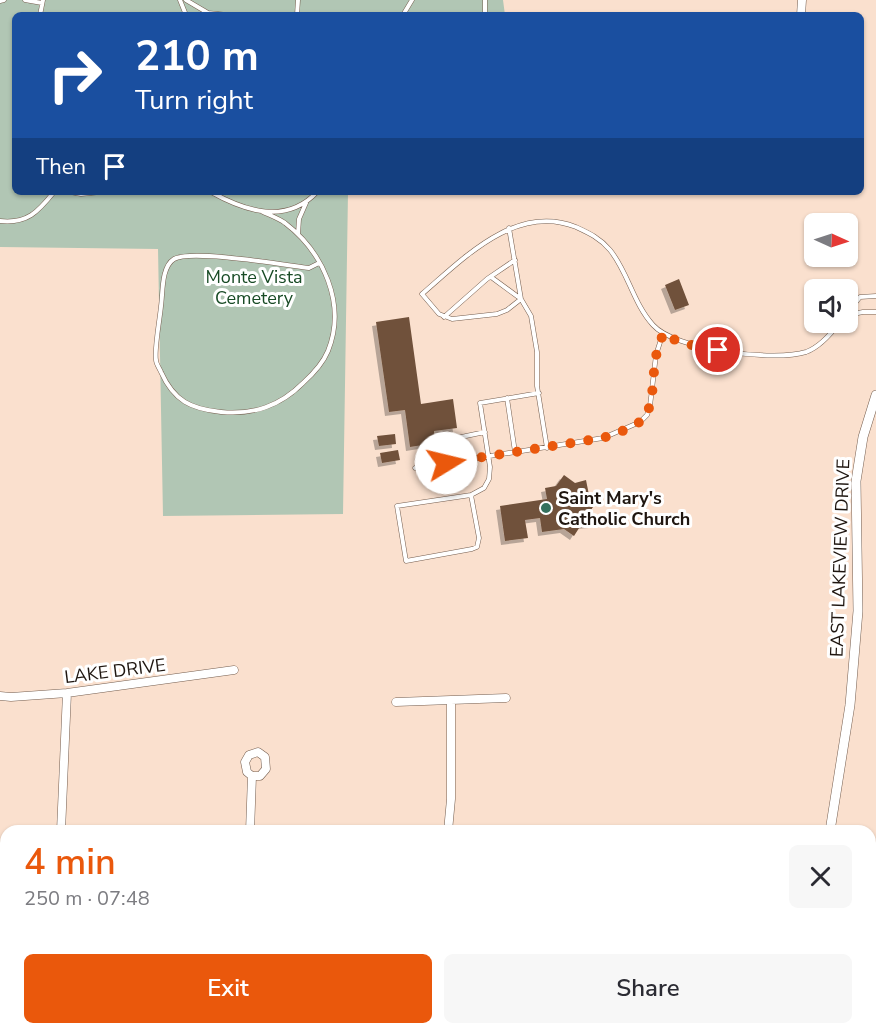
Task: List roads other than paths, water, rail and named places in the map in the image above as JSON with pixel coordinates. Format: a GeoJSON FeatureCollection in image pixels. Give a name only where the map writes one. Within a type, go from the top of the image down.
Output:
{"type":"FeatureCollection","features":[{"type":"Feature","properties":{"kind":"street","name":"EAST LAKEVIEW DRIVE"},"geometry":{"type":"LineString","coordinates":[[831,825],[849,705],[858,611],[856,481],[863,437],[876,395]]}},
{"type":"Feature","properties":{"kind":"street","name":"LAKE DRIVE"},"geometry":{"type":"LineString","coordinates":[[0,696],[67,693],[234,670]]}},
{"type":"Feature","properties":{"kind":"street"},"geometry":{"type":"LineString","coordinates":[[61,825],[67,693]]}},
{"type":"Feature","properties":{"kind":"street"},"geometry":{"type":"LineString","coordinates":[[396,702],[506,698]]}},
{"type":"Feature","properties":{"kind":"street"},"geometry":{"type":"LineString","coordinates":[[449,825],[451,799],[451,700]]}},
{"type":"Feature","properties":{"kind":"street"},"geometry":{"type":"LineString","coordinates":[[250,825],[252,776]]}},
{"type":"Feature","properties":{"kind":"lane"},"geometry":{"type":"LineString","coordinates":[[25,0],[43,2]]}},
{"type":"Feature","properties":{"kind":"lane"},"geometry":{"type":"LineString","coordinates":[[186,0],[204,12]]}},
{"type":"Feature","properties":{"kind":"lane"},"geometry":{"type":"LineString","coordinates":[[0,222],[12,223],[30,218],[52,195]]}},
{"type":"Feature","properties":{"kind":"lane"},"geometry":{"type":"LineString","coordinates":[[218,195],[283,221],[298,234],[320,263],[333,291],[336,319],[328,351],[315,372],[290,396],[263,409],[235,413],[206,410],[180,400],[167,385],[156,360],[164,282],[168,267],[174,260],[197,256],[309,268],[320,263]]}},
{"type":"Feature","properties":{"kind":"lane"},"geometry":{"type":"LineString","coordinates":[[298,234],[299,219],[306,203],[314,195]]}},
{"type":"Feature","properties":{"kind":"lane"},"geometry":{"type":"LineString","coordinates":[[261,211],[290,210],[306,203]]}},
{"type":"Feature","properties":{"kind":"lane"},"geometry":{"type":"LineString","coordinates":[[521,298],[497,314],[452,319],[439,314],[422,294],[486,242],[509,228],[528,222],[562,222],[600,239],[618,261],[642,309],[653,325],[667,336],[718,350],[778,355],[806,352],[816,347],[829,333]]}},
{"type":"Feature","properties":{"kind":"lane"},"geometry":{"type":"LineString","coordinates":[[509,228],[521,298],[531,316],[534,330],[538,393],[547,448]]}},
{"type":"Feature","properties":{"kind":"lane"},"geometry":{"type":"LineString","coordinates":[[444,317],[491,277],[516,260]]}},
{"type":"Feature","properties":{"kind":"lane"},"geometry":{"type":"LineString","coordinates":[[491,277],[521,298]]}},
{"type":"Feature","properties":{"kind":"lane"},"geometry":{"type":"LineString","coordinates":[[858,300],[860,297],[876,296]]}},
{"type":"Feature","properties":{"kind":"lane"},"geometry":{"type":"LineString","coordinates":[[858,313],[876,312]]}},
{"type":"Feature","properties":{"kind":"lane"},"geometry":{"type":"LineString","coordinates":[[415,468],[603,438],[640,422],[647,415],[650,406],[656,355],[663,333]]}},
{"type":"Feature","properties":{"kind":"lane"},"geometry":{"type":"LineString","coordinates":[[471,495],[479,538],[477,546],[472,549],[405,561],[397,506],[471,495],[484,488],[489,479],[489,456],[480,403],[538,393]]}},
{"type":"Feature","properties":{"kind":"lane"},"geometry":{"type":"LineString","coordinates":[[507,398],[515,452]]}},
{"type":"Feature","properties":{"kind":"lane"},"geometry":{"type":"LineString","coordinates":[[446,463],[444,446],[447,440],[485,432]]}},
{"type":"Feature","properties":{"kind":"place","name":"Saint Mary's Catholic Church"},"geometry":{"type":"Point","coordinates":[546,508]}},
{"type":"Feature","properties":{"kind":"park label","name":"Monte Vista Cemetery"},"geometry":{"type":"Point","coordinates":[254,287]}}]}
